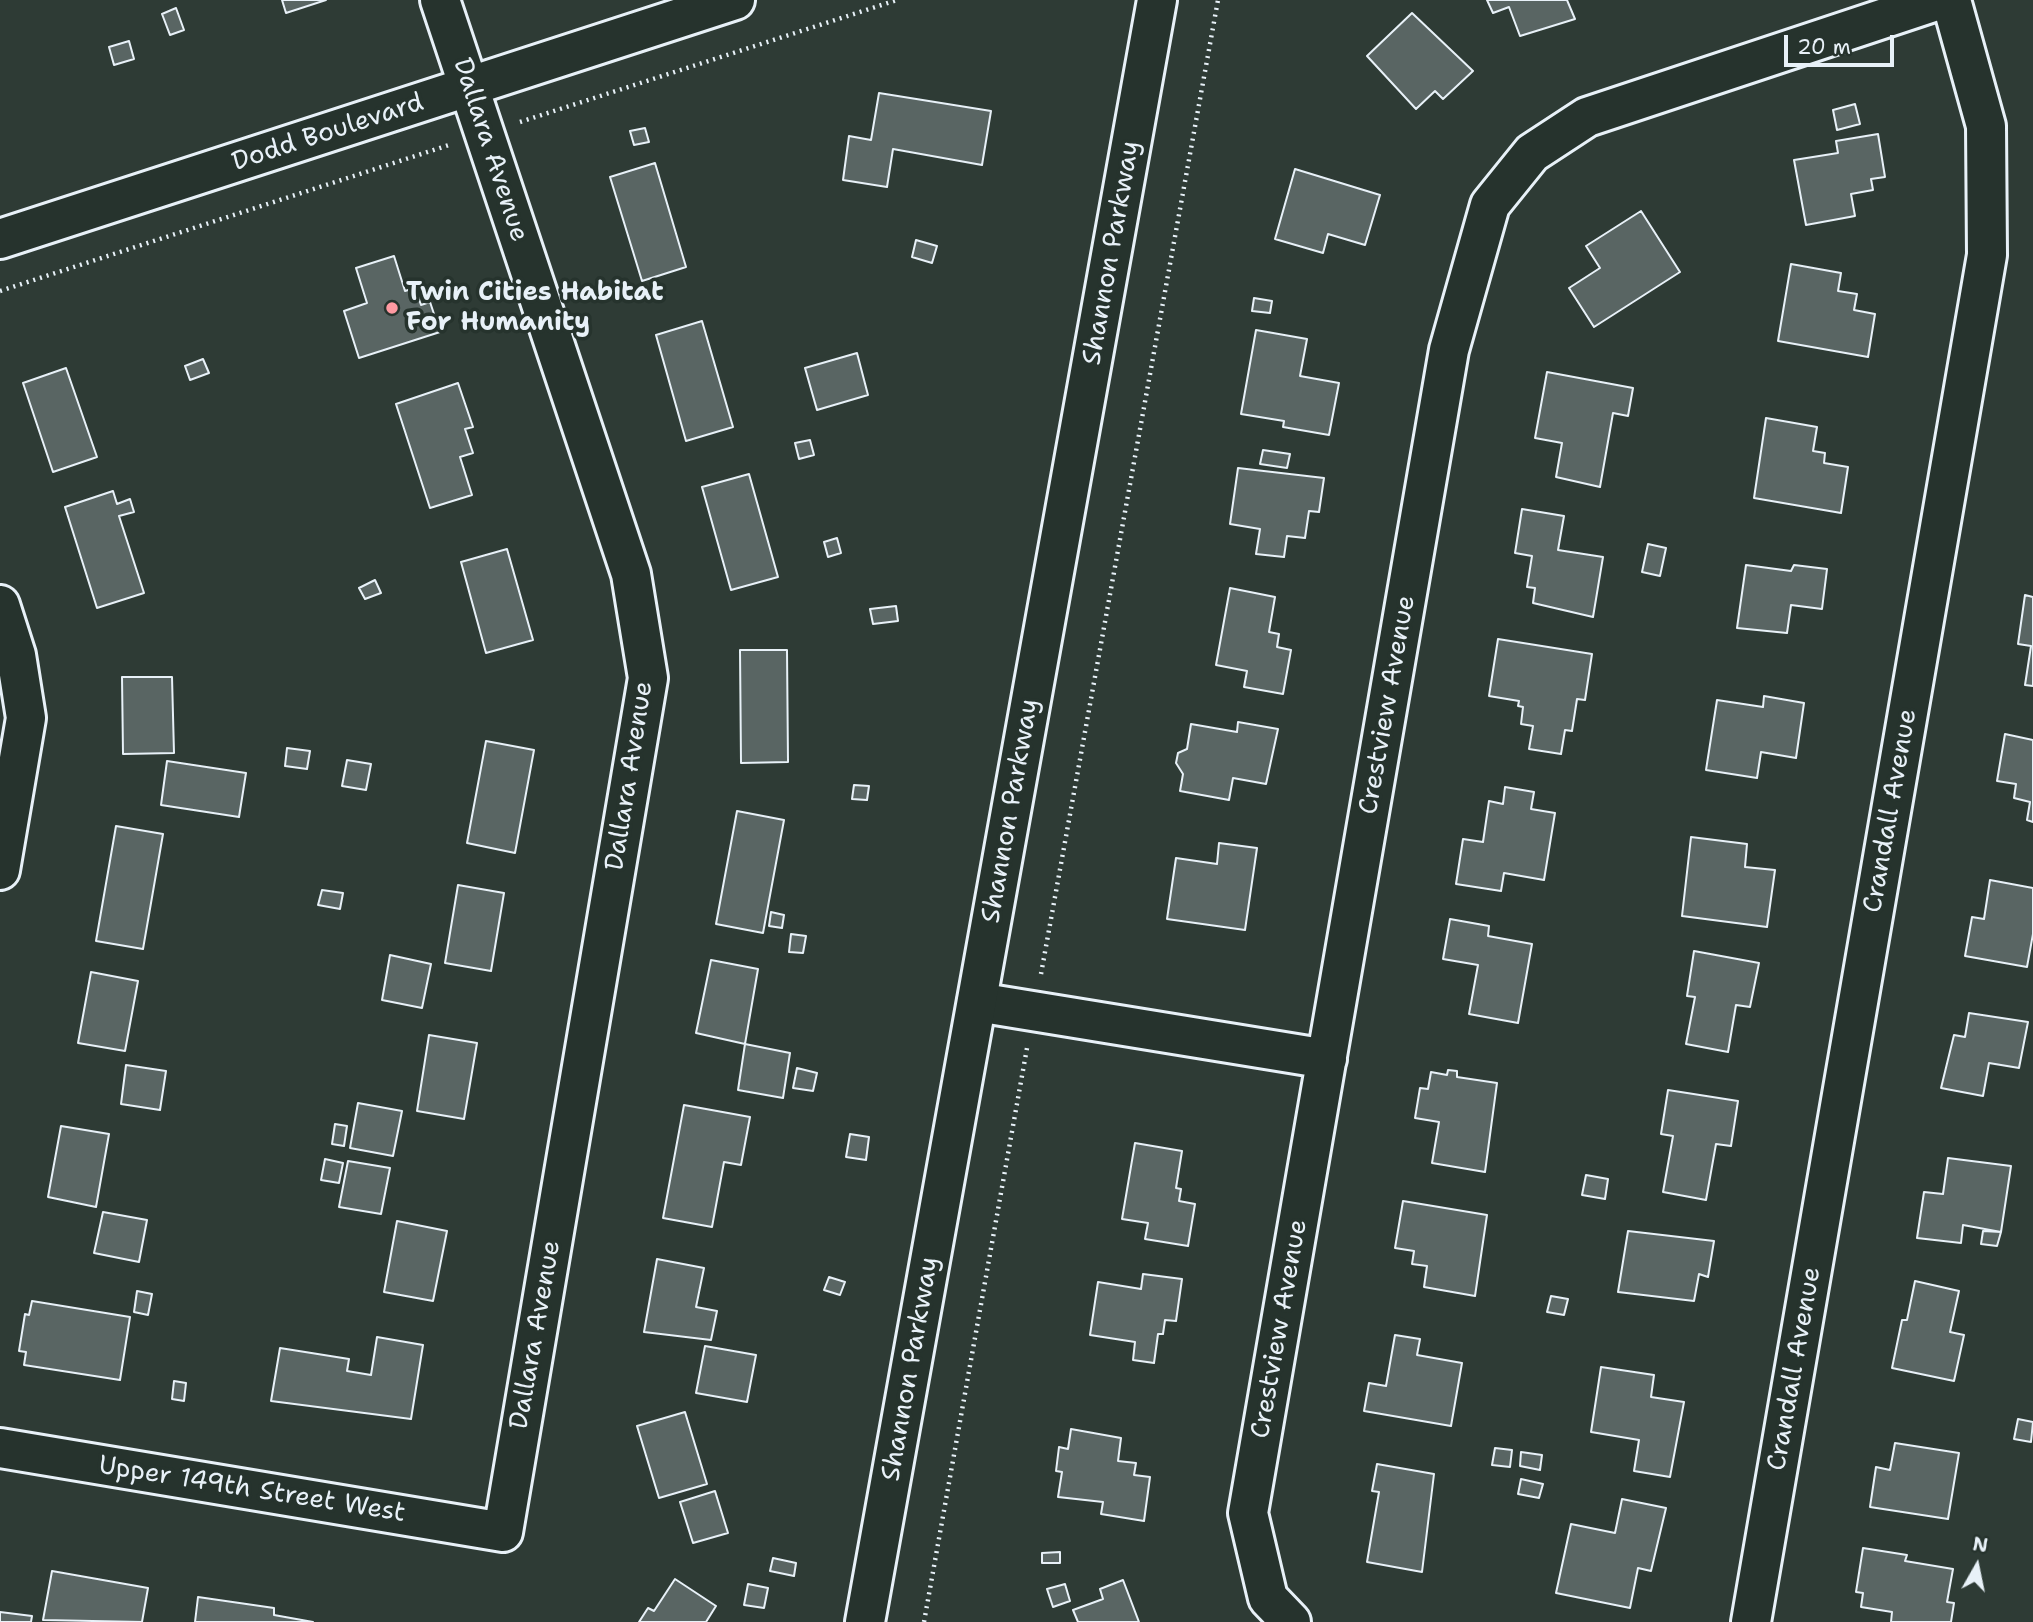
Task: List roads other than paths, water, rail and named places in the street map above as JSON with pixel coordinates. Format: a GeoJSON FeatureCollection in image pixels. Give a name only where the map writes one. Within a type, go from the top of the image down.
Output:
{"type":"FeatureCollection","features":[{"type":"Feature","properties":{"kind":"street","name":"Dallara Avenue"},"geometry":{"type":"LineString","coordinates":[[440,0],[631,574],[648,678],[503,1532]]}},
{"type":"Feature","properties":{"kind":"street","name":"Dodd Boulevard"},"geometry":{"type":"LineString","coordinates":[[0,239],[735,0]]}},
{"type":"Feature","properties":{"kind":"street","name":"Shannon Parkway"},"geometry":{"type":"LineString","coordinates":[[865,1622],[1157,0]]}},
{"type":"Feature","properties":{"kind":"street","name":"Crestview Avenue"},"geometry":{"type":"LineString","coordinates":[[1280,1610],[1248,1513],[1449,351],[1490,205],[1532,153],[1587,117],[1939,0]]}},
{"type":"Feature","properties":{"kind":"street","name":"Crandall Avenue"},"geometry":{"type":"LineString","coordinates":[[1751,1622],[1987,255],[1986,126],[1951,0]]}},
{"type":"Feature","properties":{"kind":"street"},"geometry":{"type":"LineString","coordinates":[[0,605],[16,655],[26,719],[0,870]]}},
{"type":"Feature","properties":{"kind":"street"},"geometry":{"type":"LineString","coordinates":[[976,1002],[1327,1059]]}},
{"type":"Feature","properties":{"kind":"street","name":"Upper 149th Street West"},"geometry":{"type":"LineString","coordinates":[[0,1448],[503,1532]]}},
{"type":"Feature","properties":{"kind":"place","name":"Twin Cities Habitat For Humanity"},"geometry":{"type":"Point","coordinates":[392,308]}}]}
